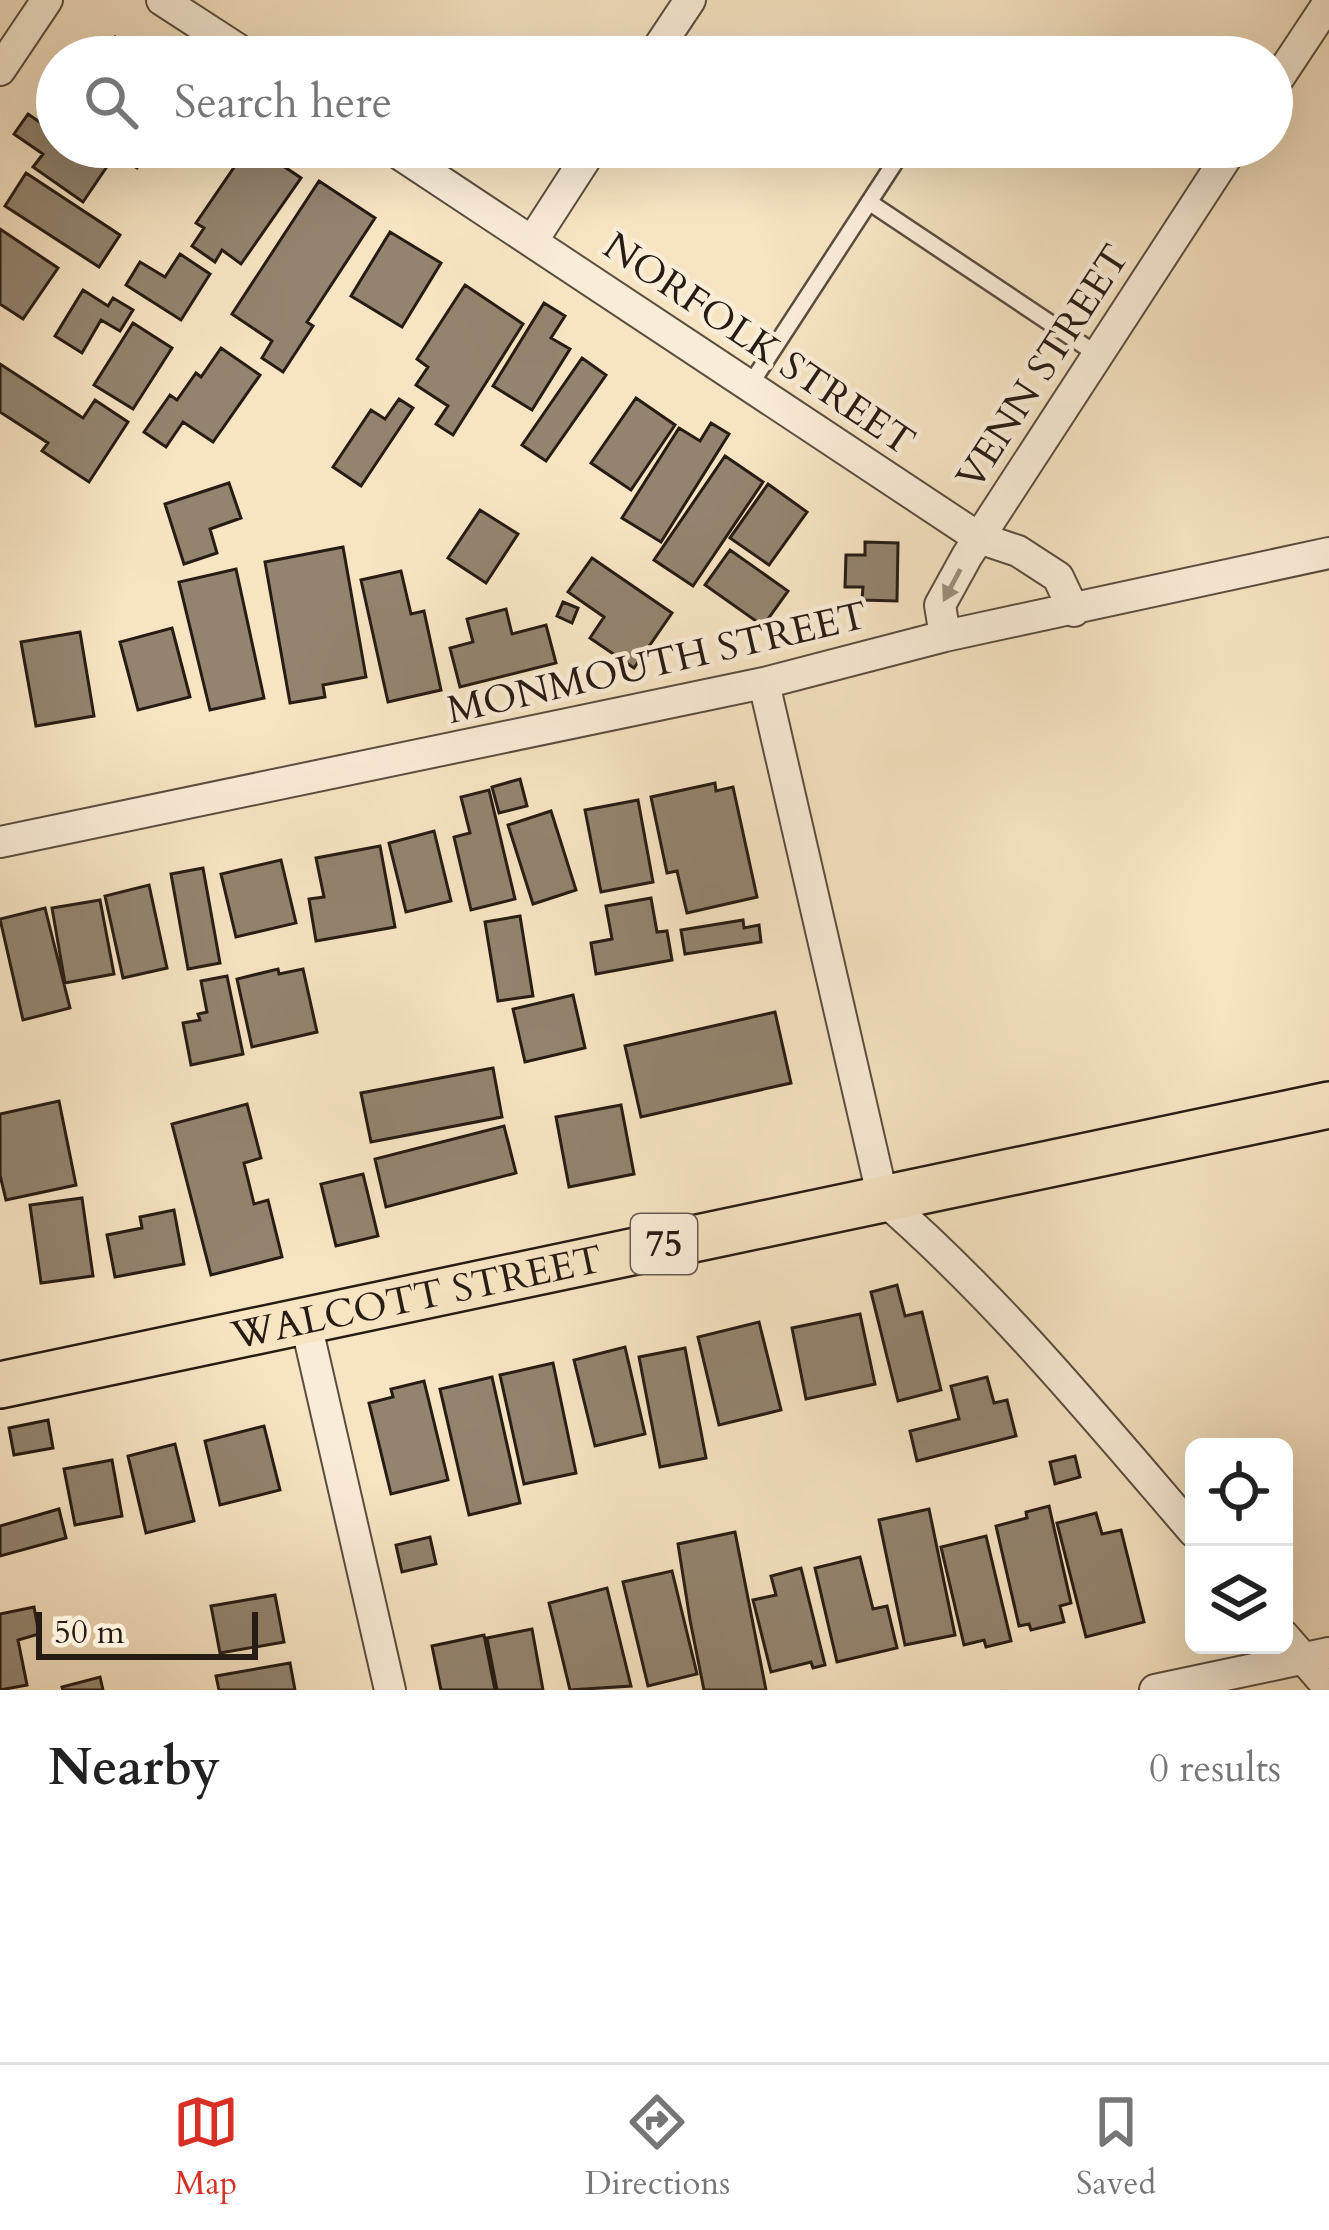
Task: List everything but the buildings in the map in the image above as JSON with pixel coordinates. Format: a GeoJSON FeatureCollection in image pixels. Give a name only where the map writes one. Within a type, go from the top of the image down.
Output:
{"type":"FeatureCollection","features":[{"type":"Feature","properties":{"kind":"main road","name":"WALCOTT STREET"},"geometry":{"type":"LineString","coordinates":[[0,1385],[1329,1105]]}},
{"type":"Feature","properties":{"kind":"street"},"geometry":{"type":"LineString","coordinates":[[0,70],[47,0]]}},
{"type":"Feature","properties":{"kind":"street"},"geometry":{"type":"LineString","coordinates":[[162,0],[218,36]]}},
{"type":"Feature","properties":{"kind":"street"},"geometry":{"type":"LineString","coordinates":[[666,36],[690,0]]}},
{"type":"Feature","properties":{"kind":"street"},"geometry":{"type":"LineString","coordinates":[[1293,56],[1329,2]]}},
{"type":"Feature","properties":{"kind":"street","name":"NORFOLK STREET"},"geometry":{"type":"LineString","coordinates":[[422,168],[979,538],[1018,551],[1058,577],[1074,611]]}},
{"type":"Feature","properties":{"kind":"street"},"geometry":{"type":"LineString","coordinates":[[533,240],[579,168]]}},
{"type":"Feature","properties":{"kind":"street","name":"VENN STREET"},"geometry":{"type":"LineString","coordinates":[[945,636],[940,605],[979,538],[1219,168]]}},
{"type":"Feature","properties":{"kind":"street","name":"MONMOUTH STREET"},"geometry":{"type":"LineString","coordinates":[[0,842],[764,683],[945,636],[1329,553]]}},
{"type":"Feature","properties":{"kind":"street"},"geometry":{"type":"LineString","coordinates":[[764,683],[883,1199],[933,1242],[1185,1522]]}},
{"type":"Feature","properties":{"kind":"street"},"geometry":{"type":"LineString","coordinates":[[305,1319],[390,1690]]}},
{"type":"Feature","properties":{"kind":"street"},"geometry":{"type":"LineString","coordinates":[[1156,1690],[1306,1649],[1329,1688]]}},
{"type":"Feature","properties":{"kind":"lane"},"geometry":{"type":"LineString","coordinates":[[750,385],[891,168]]}},
{"type":"Feature","properties":{"kind":"lane"},"geometry":{"type":"LineString","coordinates":[[869,202],[1098,355]]}}]}
